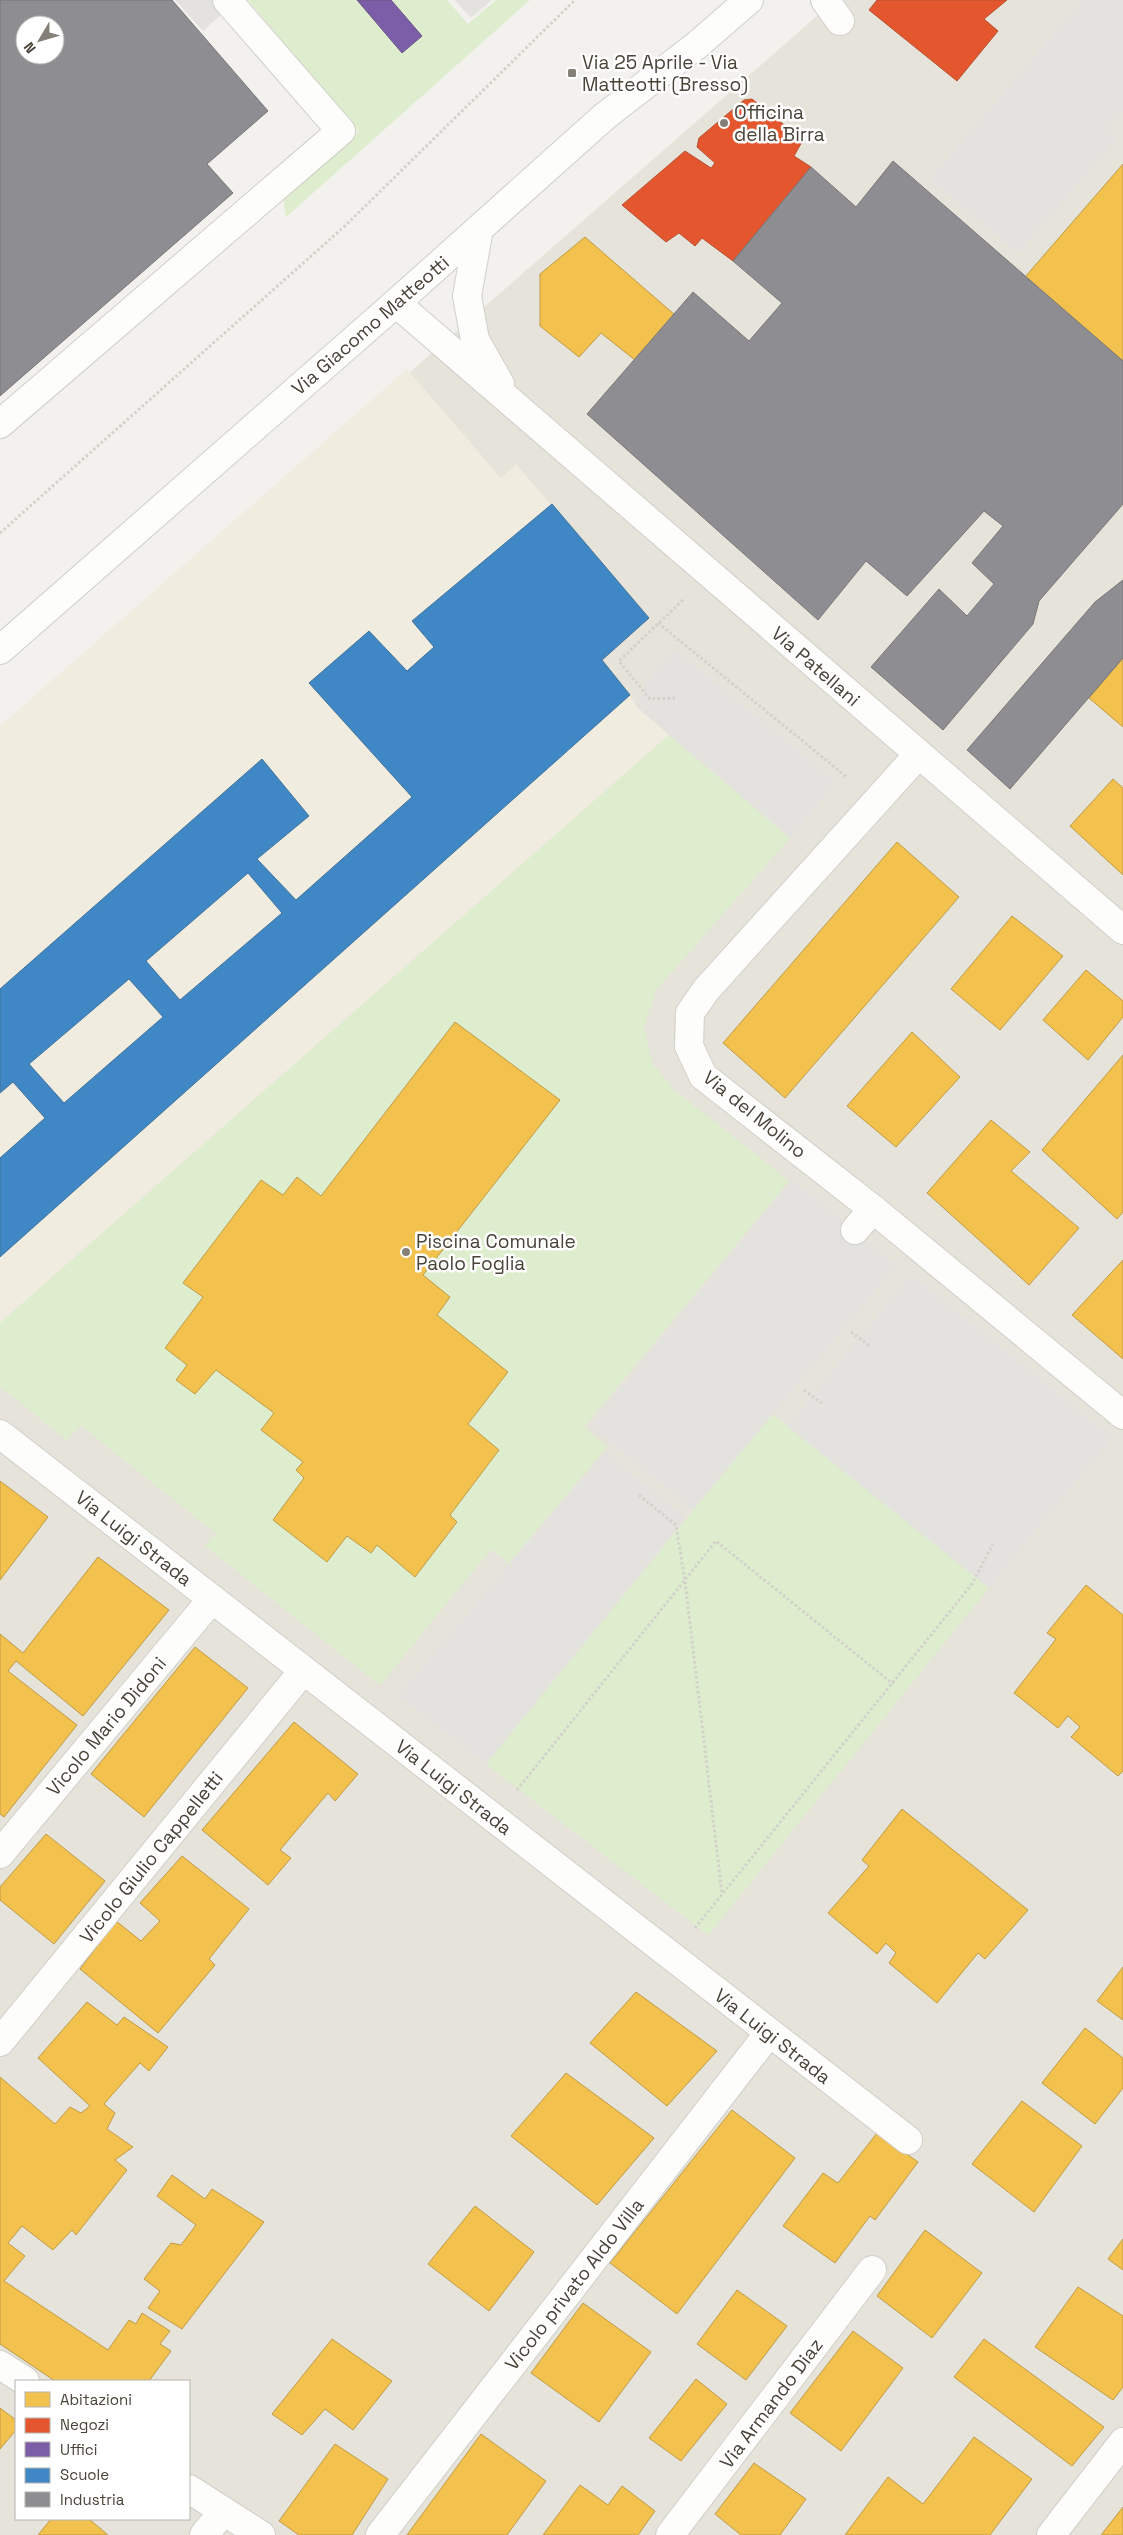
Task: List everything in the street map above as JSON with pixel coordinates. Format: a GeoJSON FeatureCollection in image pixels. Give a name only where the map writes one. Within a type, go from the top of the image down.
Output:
{"type":"FeatureCollection","features":[{"type":"Feature","properties":{"kind":"street"},"geometry":{"type":"LineString","coordinates":[[0,424],[340,131],[227,0]]}},
{"type":"Feature","properties":{"kind":"street","name":"Via Giacomo Matteotti"},"geometry":{"type":"LineString","coordinates":[[0,650],[396,303],[605,116],[697,45],[746,1]]}},
{"type":"Feature","properties":{"kind":"street","name":"Via Patellani"},"geometry":{"type":"LineString","coordinates":[[479,229],[468,296],[475,340],[510,401]]}},
{"type":"Feature","properties":{"kind":"street","name":"Via Patellani"},"geometry":{"type":"LineString","coordinates":[[396,303],[1123,930]]}},
{"type":"Feature","properties":{"kind":"street","name":"Via del Molino"},"geometry":{"type":"LineString","coordinates":[[918,755],[706,990],[690,1013],[689,1046],[703,1076],[873,1209],[1123,1415]]}},
{"type":"Feature","properties":{"kind":"street"},"geometry":{"type":"LineString","coordinates":[[855,1230],[873,1209]]}},
{"type":"Feature","properties":{"kind":"street","name":"Via Luigi Strada"},"geometry":{"type":"LineString","coordinates":[[0,1434],[908,2140]]}},
{"type":"Feature","properties":{"kind":"street","name":"Vicolo Mario Didoni"},"geometry":{"type":"LineString","coordinates":[[0,1854],[212,1599]]}},
{"type":"Feature","properties":{"kind":"street","name":"Vicolo Giulio Cappelletti"},"geometry":{"type":"LineString","coordinates":[[0,2042],[303,1671]]}},
{"type":"Feature","properties":{"kind":"street","name":"Vicolo privato Aldo Villa"},"geometry":{"type":"LineString","coordinates":[[380,2535],[769,2033]]}},
{"type":"Feature","properties":{"kind":"street","name":"Via Armando Diaz"},"geometry":{"type":"LineString","coordinates":[[670,2535],[872,2270]]}},
{"type":"Feature","properties":{"kind":"street"},"geometry":{"type":"LineString","coordinates":[[0,2365],[23,2380]]}},
{"type":"Feature","properties":{"kind":"street"},"geometry":{"type":"LineString","coordinates":[[1052,2535],[1123,2442]]}},
{"type":"Feature","properties":{"kind":"street"},"geometry":{"type":"LineString","coordinates":[[190,2490],[261,2535]]}},
{"type":"Feature","properties":{"kind":"street"},"geometry":{"type":"LineString","coordinates":[[204,2535],[223,2512]]}},
{"type":"Feature","properties":{"kind":"path"},"geometry":{"type":"LineString","coordinates":[[0,534],[346,225],[575,0]]}},
{"type":"Feature","properties":{"kind":"path"},"geometry":{"type":"LineString","coordinates":[[675,698],[650,699],[619,661],[710,574]]}},
{"type":"Feature","properties":{"kind":"path"},"geometry":{"type":"LineString","coordinates":[[658,624],[848,779],[842,786]]}},
{"type":"Feature","properties":{"kind":"path"},"geometry":{"type":"LineString","coordinates":[[851,1332],[871,1346]]}},
{"type":"Feature","properties":{"kind":"path"},"geometry":{"type":"LineString","coordinates":[[804,1390],[823,1404]]}},
{"type":"Feature","properties":{"kind":"path"},"geometry":{"type":"LineString","coordinates":[[639,1495],[676,1525],[685,1580],[722,1894]]}},
{"type":"Feature","properties":{"kind":"path"},"geometry":{"type":"LineString","coordinates":[[495,1818],[716,1541],[893,1684]]}},
{"type":"Feature","properties":{"kind":"path"},"geometry":{"type":"LineString","coordinates":[[673,1958],[722,1894],[972,1584],[993,1544]]}},
{"type":"Feature","properties":{"kind":"shaded area"},"geometry":{"type":"Polygon","coordinates":[[[175,0],[237,0],[203,31],[175,0]]]}},
{"type":"Feature","properties":{"kind":"shaded area"},"geometry":{"type":"Polygon","coordinates":[[[455,0],[492,0],[471,18],[455,0]]]}},
{"type":"Feature","properties":{"kind":"shaded area"},"geometry":{"type":"Polygon","coordinates":[[[835,0],[1123,0],[1123,2535],[0,2535],[0,731],[835,0]]]}},
{"type":"Feature","properties":{"kind":"shaded area"},"geometry":{"type":"Polygon","coordinates":[[[1082,0],[1123,0],[1123,111],[1108,129],[1118,138],[1018,254],[929,179],[1082,0]]]}},
{"type":"Feature","properties":{"kind":"shaded area"},"geometry":{"type":"Polygon","coordinates":[[[407,369],[501,478],[516,464],[649,618],[602,660],[630,695],[637,707],[669,735],[0,1323],[0,726],[407,369]]]}},
{"type":"Feature","properties":{"kind":"shaded area"},"geometry":{"type":"Polygon","coordinates":[[[674,648],[837,782],[790,838],[637,707],[645,684],[674,648]]]}},
{"type":"Feature","properties":{"kind":"shaded area"},"geometry":{"type":"Polygon","coordinates":[[[792,1179],[897,1265],[693,1510],[590,1426],[792,1179]]]}},
{"type":"Feature","properties":{"kind":"shaded area"},"geometry":{"type":"Polygon","coordinates":[[[911,1274],[1113,1438],[989,1588],[787,1426],[911,1274]]]}},
{"type":"Feature","properties":{"kind":"shaded area"},"geometry":{"type":"Polygon","coordinates":[[[605,1452],[686,1517],[486,1764],[397,1696],[605,1452]]]}},
{"type":"Feature","properties":{"kind":"green space"},"geometry":{"type":"Polygon","coordinates":[[[248,0],[447,0],[468,24],[496,0],[530,0],[286,217],[283,197],[359,132],[248,0]]]}},
{"type":"Feature","properties":{"kind":"green space","name":"Piscina Comunale Paolo Foglia"},"geometry":{"type":"Polygon","coordinates":[[[669,735],[790,838],[656,990],[644,1027],[652,1063],[673,1089],[789,1181],[584,1427],[607,1447],[509,1563],[491,1549],[380,1685],[205,1546],[217,1534],[80,1425],[66,1440],[0,1386],[0,1323],[669,735]]]}},
{"type":"Feature","properties":{"kind":"green space"},"geometry":{"type":"Polygon","coordinates":[[[772,1414],[989,1588],[708,1935],[486,1764],[772,1414]]]}},
{"type":"Feature","properties":{"kind":"building: Abitazioni"},"geometry":{"type":"Polygon","coordinates":[[[1123,164],[1123,361],[1025,277],[1123,164]]]}},
{"type":"Feature","properties":{"kind":"building: Abitazioni"},"geometry":{"type":"Polygon","coordinates":[[[585,237],[675,315],[635,360],[601,333],[579,357],[540,326],[540,274],[585,237]]]}},
{"type":"Feature","properties":{"kind":"building: Abitazioni"},"geometry":{"type":"Polygon","coordinates":[[[1123,658],[1123,727],[1089,698],[1123,658]]]}},
{"type":"Feature","properties":{"kind":"building: Abitazioni"},"geometry":{"type":"Polygon","coordinates":[[[1113,779],[1123,788],[1123,875],[1070,826],[1113,779]]]}},
{"type":"Feature","properties":{"kind":"building: Abitazioni"},"geometry":{"type":"Polygon","coordinates":[[[897,842],[959,897],[785,1098],[723,1043],[897,842]]]}},
{"type":"Feature","properties":{"kind":"building: Abitazioni"},"geometry":{"type":"Polygon","coordinates":[[[1012,916],[1063,956],[1000,1030],[951,989],[1012,916]]]}},
{"type":"Feature","properties":{"kind":"building: Abitazioni"},"geometry":{"type":"Polygon","coordinates":[[[1086,970],[1123,1001],[1123,1017],[1088,1060],[1043,1020],[1086,970]]]}},
{"type":"Feature","properties":{"kind":"building: Abitazioni"},"geometry":{"type":"Polygon","coordinates":[[[455,1022],[560,1100],[423,1275],[450,1297],[437,1315],[508,1372],[468,1424],[499,1450],[450,1515],[457,1522],[415,1577],[377,1545],[371,1553],[347,1536],[327,1562],[273,1520],[304,1478],[296,1470],[303,1462],[261,1430],[274,1413],[216,1370],[195,1394],[176,1380],[187,1365],[165,1348],[203,1297],[183,1283],[261,1180],[283,1195],[297,1177],[321,1196],[455,1022]]]}},
{"type":"Feature","properties":{"kind":"building: Abitazioni"},"geometry":{"type":"Polygon","coordinates":[[[912,1032],[960,1077],[896,1147],[847,1106],[912,1032]]]}},
{"type":"Feature","properties":{"kind":"building: Abitazioni"},"geometry":{"type":"Polygon","coordinates":[[[1123,1055],[1123,1212],[1117,1219],[1042,1150],[1123,1055]]]}},
{"type":"Feature","properties":{"kind":"building: Abitazioni"},"geometry":{"type":"Polygon","coordinates":[[[991,1120],[1030,1152],[1011,1171],[1079,1228],[1029,1285],[927,1193],[991,1120]]]}},
{"type":"Feature","properties":{"kind":"building: Abitazioni"},"geometry":{"type":"Polygon","coordinates":[[[1123,1260],[1123,1359],[1072,1315],[1123,1260]]]}},
{"type":"Feature","properties":{"kind":"building: Abitazioni"},"geometry":{"type":"Polygon","coordinates":[[[0,1481],[48,1517],[0,1580],[0,1481]]]}},
{"type":"Feature","properties":{"kind":"building: Abitazioni"},"geometry":{"type":"Polygon","coordinates":[[[98,1557],[169,1610],[83,1716],[16,1661],[8,1671],[77,1725],[4,1817],[0,1814],[0,1634],[23,1653],[98,1557]]]}},
{"type":"Feature","properties":{"kind":"building: Abitazioni"},"geometry":{"type":"Polygon","coordinates":[[[1086,1585],[1123,1615],[1123,1771],[1118,1776],[1071,1737],[1080,1727],[1068,1716],[1058,1728],[1014,1693],[1056,1639],[1047,1633],[1086,1585]]]}},
{"type":"Feature","properties":{"kind":"building: Abitazioni"},"geometry":{"type":"Polygon","coordinates":[[[195,1647],[248,1688],[144,1817],[91,1774],[195,1647]]]}},
{"type":"Feature","properties":{"kind":"building: Abitazioni"},"geometry":{"type":"Polygon","coordinates":[[[294,1722],[358,1774],[335,1801],[328,1793],[280,1850],[291,1858],[268,1885],[202,1830],[294,1722]]]}},
{"type":"Feature","properties":{"kind":"building: Abitazioni"},"geometry":{"type":"Polygon","coordinates":[[[902,1809],[1028,1910],[985,1959],[978,1953],[937,2003],[889,1963],[896,1953],[886,1943],[877,1954],[828,1913],[869,1866],[862,1860],[902,1809]]]}},
{"type":"Feature","properties":{"kind":"building: Abitazioni"},"geometry":{"type":"Polygon","coordinates":[[[46,1834],[105,1881],[54,1944],[0,1900],[0,1887],[46,1834]]]}},
{"type":"Feature","properties":{"kind":"building: Abitazioni"},"geometry":{"type":"Polygon","coordinates":[[[182,1856],[249,1909],[209,1959],[215,1965],[158,2033],[80,1969],[116,1921],[141,1941],[160,1921],[140,1903],[182,1856]]]}},
{"type":"Feature","properties":{"kind":"building: Abitazioni"},"geometry":{"type":"Polygon","coordinates":[[[1123,1967],[1123,2020],[1097,2001],[1123,1967]]]}},
{"type":"Feature","properties":{"kind":"building: Abitazioni"},"geometry":{"type":"Polygon","coordinates":[[[636,1992],[717,2051],[667,2106],[590,2043],[636,1992]]]}},
{"type":"Feature","properties":{"kind":"building: Abitazioni"},"geometry":{"type":"Polygon","coordinates":[[[87,2002],[117,2025],[124,2017],[168,2047],[149,2071],[140,2063],[104,2104],[115,2113],[107,2129],[133,2147],[115,2160],[127,2170],[76,2235],[72,2230],[53,2250],[22,2226],[8,2243],[25,2256],[4,2281],[108,2350],[129,2320],[136,2324],[142,2313],[170,2331],[160,2344],[171,2351],[150,2380],[54,2380],[0,2344],[0,2077],[55,2124],[70,2107],[81,2113],[90,2106],[38,2058],[87,2002]]]}},
{"type":"Feature","properties":{"kind":"building: Abitazioni"},"geometry":{"type":"Polygon","coordinates":[[[1085,2028],[1123,2058],[1123,2088],[1095,2124],[1042,2083],[1085,2028]]]}},
{"type":"Feature","properties":{"kind":"building: Abitazioni"},"geometry":{"type":"Polygon","coordinates":[[[566,2073],[654,2138],[597,2205],[511,2136],[566,2073]]]}},
{"type":"Feature","properties":{"kind":"building: Abitazioni"},"geometry":{"type":"Polygon","coordinates":[[[1022,2101],[1082,2146],[1034,2212],[972,2164],[1022,2101]]]}},
{"type":"Feature","properties":{"kind":"building: Abitazioni"},"geometry":{"type":"Polygon","coordinates":[[[732,2110],[795,2158],[677,2314],[610,2263],[732,2110]]]}},
{"type":"Feature","properties":{"kind":"building: Abitazioni"},"geometry":{"type":"Polygon","coordinates":[[[877,2133],[918,2162],[875,2220],[870,2216],[835,2263],[783,2226],[823,2173],[838,2183],[877,2133]]]}},
{"type":"Feature","properties":{"kind":"building: Abitazioni"},"geometry":{"type":"Polygon","coordinates":[[[172,2175],[205,2199],[212,2189],[264,2222],[182,2329],[148,2308],[160,2291],[144,2279],[171,2243],[181,2245],[196,2225],[157,2196],[172,2175]]]}},
{"type":"Feature","properties":{"kind":"building: Abitazioni"},"geometry":{"type":"Polygon","coordinates":[[[475,2206],[534,2252],[489,2311],[428,2264],[475,2206]]]}},
{"type":"Feature","properties":{"kind":"building: Abitazioni"},"geometry":{"type":"Polygon","coordinates":[[[925,2230],[982,2273],[932,2338],[877,2296],[925,2230]]]}},
{"type":"Feature","properties":{"kind":"building: Abitazioni"},"geometry":{"type":"Polygon","coordinates":[[[1123,2239],[1123,2270],[1108,2259],[1123,2239]]]}},
{"type":"Feature","properties":{"kind":"building: Abitazioni"},"geometry":{"type":"Polygon","coordinates":[[[1078,2287],[1123,2316],[1123,2387],[1113,2400],[1035,2347],[1078,2287]]]}},
{"type":"Feature","properties":{"kind":"building: Abitazioni"},"geometry":{"type":"Polygon","coordinates":[[[737,2290],[787,2326],[746,2380],[697,2344],[737,2290]]]}},
{"type":"Feature","properties":{"kind":"building: Abitazioni"},"geometry":{"type":"Polygon","coordinates":[[[583,2303],[651,2352],[599,2422],[531,2373],[583,2303]]]}},
{"type":"Feature","properties":{"kind":"building: Abitazioni"},"geometry":{"type":"Polygon","coordinates":[[[853,2331],[903,2368],[841,2451],[790,2413],[853,2331]]]}},
{"type":"Feature","properties":{"kind":"building: Abitazioni"},"geometry":{"type":"Polygon","coordinates":[[[332,2339],[392,2381],[353,2430],[325,2409],[302,2435],[272,2414],[332,2339]]]}},
{"type":"Feature","properties":{"kind":"building: Abitazioni"},"geometry":{"type":"Polygon","coordinates":[[[984,2339],[1104,2427],[1072,2466],[954,2377],[984,2339]]]}},
{"type":"Feature","properties":{"kind":"building: Abitazioni"},"geometry":{"type":"Polygon","coordinates":[[[696,2379],[727,2404],[681,2461],[649,2438],[696,2379]]]}},
{"type":"Feature","properties":{"kind":"building: Abitazioni"},"geometry":{"type":"Polygon","coordinates":[[[0,2408],[15,2419],[15,2431],[0,2449],[0,2408]]]}},
{"type":"Feature","properties":{"kind":"building: Abitazioni"},"geometry":{"type":"Polygon","coordinates":[[[481,2434],[546,2481],[507,2535],[407,2535],[481,2434]]]}},
{"type":"Feature","properties":{"kind":"building: Abitazioni"},"geometry":{"type":"Polygon","coordinates":[[[974,2437],[1032,2479],[990,2535],[845,2535],[888,2477],[923,2504],[974,2437]]]}},
{"type":"Feature","properties":{"kind":"building: Abitazioni"},"geometry":{"type":"Polygon","coordinates":[[[335,2444],[388,2479],[352,2535],[299,2535],[279,2521],[335,2444]]]}},
{"type":"Feature","properties":{"kind":"building: Abitazioni"},"geometry":{"type":"Polygon","coordinates":[[[754,2463],[806,2499],[780,2535],[741,2535],[715,2514],[754,2463]]]}},
{"type":"Feature","properties":{"kind":"building: Abitazioni"},"geometry":{"type":"Polygon","coordinates":[[[580,2485],[608,2505],[622,2486],[655,2511],[638,2535],[543,2535],[580,2485]]]}},
{"type":"Feature","properties":{"kind":"building: Abitazioni"},"geometry":{"type":"Polygon","coordinates":[[[1123,2507],[1123,2535],[1101,2535],[1123,2507]]]}},
{"type":"Feature","properties":{"kind":"building: Abitazioni"},"geometry":{"type":"Polygon","coordinates":[[[50,2520],[90,2520],[108,2535],[38,2535],[50,2520]]]}},
{"type":"Feature","properties":{"kind":"building: Negozi"},"geometry":{"type":"Polygon","coordinates":[[[877,0],[1007,0],[984,19],[998,31],[957,81],[869,10],[877,0]]]}},
{"type":"Feature","properties":{"kind":"building: Negozi"},"geometry":{"type":"Polygon","coordinates":[[[752,99],[803,140],[794,156],[811,167],[733,261],[702,238],[695,246],[679,233],[666,242],[622,205],[685,151],[711,168],[715,163],[697,147],[699,138],[744,100],[752,99]]]}},
{"type":"Feature","properties":{"kind":"building: Uffici"},"geometry":{"type":"Polygon","coordinates":[[[357,0],[391,0],[422,36],[402,53],[357,0]]]}},
{"type":"Feature","properties":{"kind":"building: Scuole"},"geometry":{"type":"Polygon","coordinates":[[[552,504],[649,618],[602,660],[630,695],[0,1257],[0,1158],[45,1118],[13,1082],[0,1093],[0,989],[262,759],[309,816],[257,859],[296,900],[412,797],[309,683],[369,631],[407,671],[434,647],[412,621],[552,504]],[[248,873],[146,961],[180,1000],[282,913],[248,873]],[[129,979],[29,1064],[64,1103],[163,1017],[129,979]]]}},
{"type":"Feature","properties":{"kind":"building: Industria"},"geometry":{"type":"Polygon","coordinates":[[[0,0],[172,0],[268,111],[207,164],[233,193],[0,396],[0,0]]]}},
{"type":"Feature","properties":{"kind":"building: Industria"},"geometry":{"type":"Polygon","coordinates":[[[893,161],[1123,361],[1123,504],[1039,601],[1033,624],[943,730],[871,667],[939,589],[967,616],[994,584],[972,563],[1003,526],[984,511],[907,596],[866,561],[818,620],[587,414],[693,292],[749,341],[782,303],[733,261],[811,167],[856,207],[893,161]]]}},
{"type":"Feature","properties":{"kind":"building: Industria"},"geometry":{"type":"Polygon","coordinates":[[[1123,580],[1123,658],[1010,789],[967,750],[1095,602],[1123,580]]]}},
{"type":"Feature","properties":{"kind":"place","name":"Via 25 Aprile - Via Matteotti (Bresso)"},"geometry":{"type":"Point","coordinates":[572,73]}},
{"type":"Feature","properties":{"kind":"place","name":"Officina della Birra"},"geometry":{"type":"Point","coordinates":[724,123]}},
{"type":"Feature","properties":{"kind":"place","name":"Piscina Comunale Paolo Foglia"},"geometry":{"type":"Point","coordinates":[406,1252]}}]}
